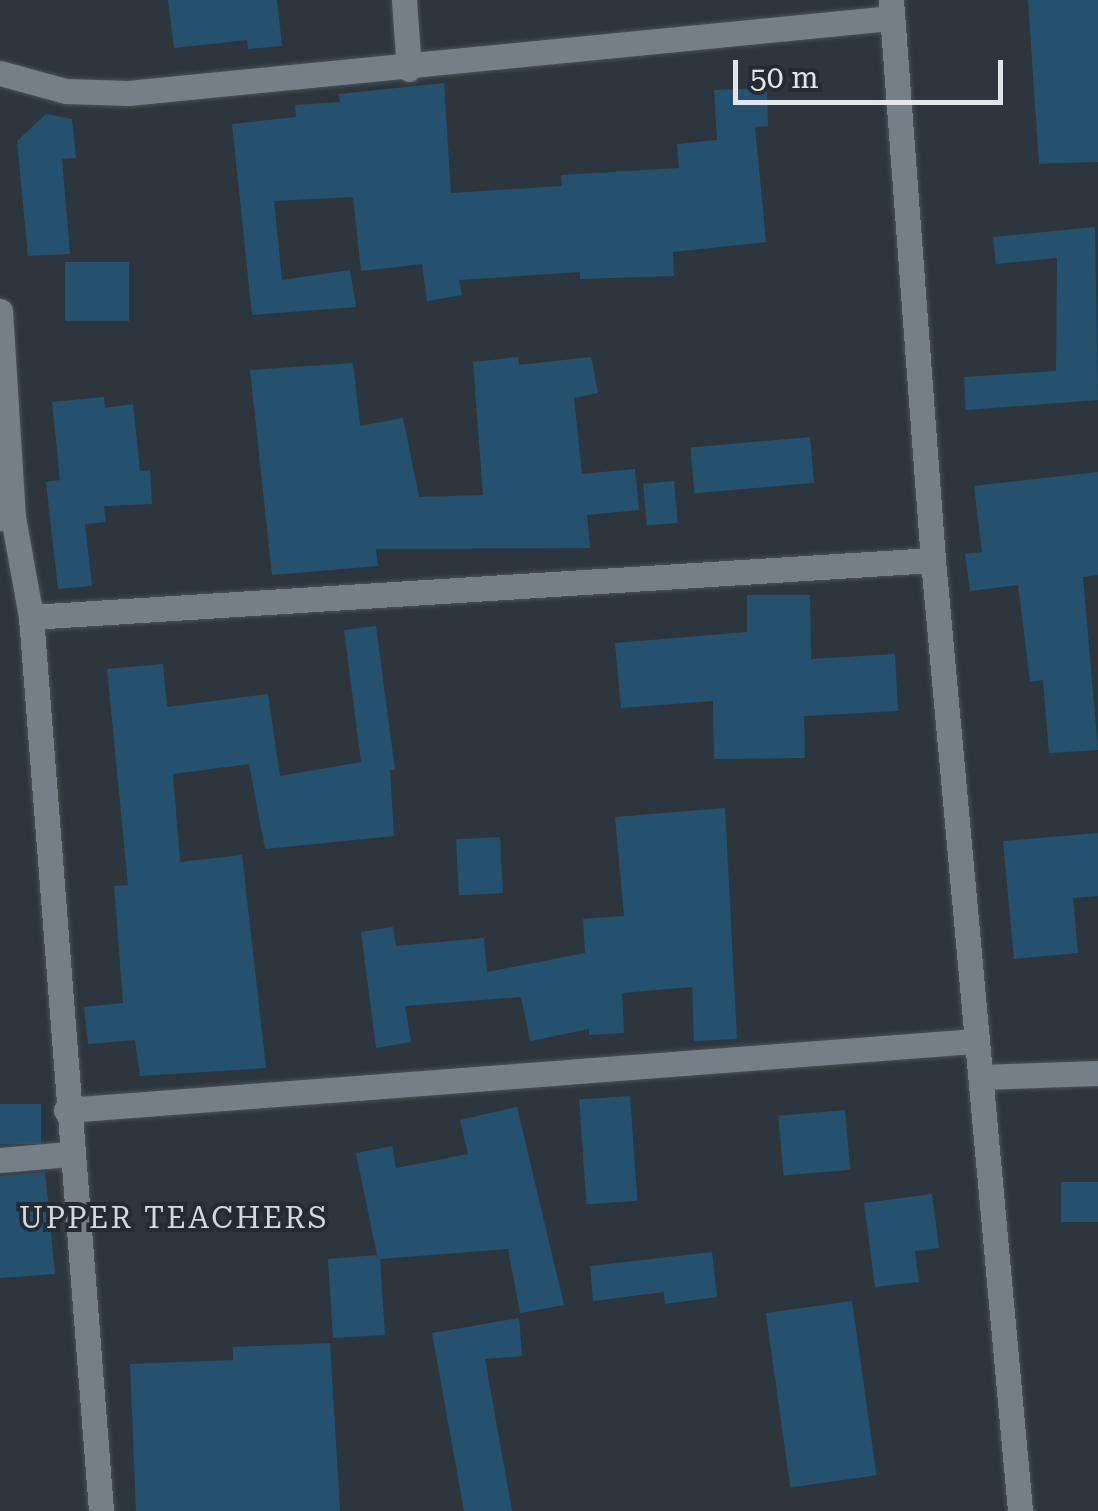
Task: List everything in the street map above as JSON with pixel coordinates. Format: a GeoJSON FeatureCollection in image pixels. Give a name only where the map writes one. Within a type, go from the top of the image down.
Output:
{"type":"FeatureCollection","features":[{"type":"Feature","properties":{"kind":"street"},"geometry":{"type":"LineString","coordinates":[[404,0],[410,69]]}},
{"type":"Feature","properties":{"kind":"street"},"geometry":{"type":"LineString","coordinates":[[0,74],[66,91],[128,93],[410,69],[892,9],[933,560],[1020,1511]]}},
{"type":"Feature","properties":{"kind":"street"},"geometry":{"type":"LineString","coordinates":[[0,311],[7,518],[32,617],[68,1154],[100,1511]]}},
{"type":"Feature","properties":{"kind":"street"},"geometry":{"type":"LineString","coordinates":[[32,617],[933,560]]}},
{"type":"Feature","properties":{"kind":"street"},"geometry":{"type":"LineString","coordinates":[[66,1110],[976,1041]]}},
{"type":"Feature","properties":{"kind":"street"},"geometry":{"type":"LineString","coordinates":[[981,1077],[1098,1073]]}},
{"type":"Feature","properties":{"kind":"street"},"geometry":{"type":"LineString","coordinates":[[0,1160],[68,1154]]}},
{"type":"Feature","properties":{"kind":"building"},"geometry":{"type":"Polygon","coordinates":[[[168,0],[277,0],[282,46],[248,49],[247,40],[174,48],[168,0]]]}},
{"type":"Feature","properties":{"kind":"building"},"geometry":{"type":"Polygon","coordinates":[[[1028,0],[1098,0],[1098,162],[1039,164],[1028,0]]]}},
{"type":"Feature","properties":{"kind":"building"},"geometry":{"type":"Polygon","coordinates":[[[444,83],[451,193],[562,186],[561,175],[679,168],[677,144],[717,140],[714,90],[767,88],[768,126],[755,127],[766,242],[673,252],[674,276],[580,279],[580,272],[459,280],[462,295],[427,301],[422,264],[361,271],[353,197],[274,201],[282,280],[350,270],[356,307],[252,315],[232,124],[296,117],[295,105],[340,102],[339,94],[444,83]]]}},
{"type":"Feature","properties":{"kind":"building"},"geometry":{"type":"Polygon","coordinates":[[[46,114],[72,119],[76,158],[62,159],[70,254],[28,256],[17,141],[46,114]]]}},
{"type":"Feature","properties":{"kind":"building"},"geometry":{"type":"Polygon","coordinates":[[[1095,227],[1098,400],[966,410],[964,377],[1056,371],[1057,258],[996,264],[993,237],[1095,227]]]}},
{"type":"Feature","properties":{"kind":"building"},"geometry":{"type":"Polygon","coordinates":[[[65,262],[129,262],[129,321],[65,321],[65,262]]]}},
{"type":"Feature","properties":{"kind":"building"},"geometry":{"type":"Polygon","coordinates":[[[518,357],[519,365],[591,357],[598,393],[574,398],[582,474],[635,469],[639,510],[587,515],[590,548],[376,549],[378,566],[272,575],[250,370],[353,363],[360,426],[403,418],[419,497],[483,495],[473,362],[518,357]]]}},
{"type":"Feature","properties":{"kind":"building"},"geometry":{"type":"Polygon","coordinates":[[[104,397],[105,408],[133,404],[140,471],[150,470],[152,504],[104,506],[106,522],[85,524],[92,586],[58,589],[46,482],[60,480],[52,402],[104,397]]]}},
{"type":"Feature","properties":{"kind":"building"},"geometry":{"type":"Polygon","coordinates":[[[810,437],[814,483],[694,493],[690,447],[810,437]]]}},
{"type":"Feature","properties":{"kind":"building"},"geometry":{"type":"Polygon","coordinates":[[[1098,472],[1098,575],[1083,577],[1098,750],[1049,753],[1043,680],[1030,682],[1018,585],[970,591],[965,554],[982,552],[974,486],[1098,472]]]}},
{"type":"Feature","properties":{"kind":"building"},"geometry":{"type":"Polygon","coordinates":[[[674,481],[678,523],[647,526],[643,484],[674,481]]]}},
{"type":"Feature","properties":{"kind":"building"},"geometry":{"type":"Polygon","coordinates":[[[747,595],[810,595],[811,659],[895,654],[898,711],[804,716],[805,758],[714,759],[713,701],[621,708],[615,643],[747,632],[747,595]]]}},
{"type":"Feature","properties":{"kind":"building"},"geometry":{"type":"Polygon","coordinates":[[[376,626],[395,770],[390,770],[394,836],[265,849],[249,764],[173,774],[180,862],[242,855],[266,1068],[140,1076],[135,1040],[88,1044],[84,1007],[123,1003],[114,886],[128,885],[107,669],[163,664],[167,707],[268,694],[280,776],[361,762],[344,630],[376,626]]]}},
{"type":"Feature","properties":{"kind":"building"},"geometry":{"type":"Polygon","coordinates":[[[725,808],[737,1039],[694,1041],[692,987],[622,993],[624,1033],[589,1035],[589,1029],[530,1041],[521,997],[405,1006],[411,1042],[376,1048],[361,932],[393,927],[396,946],[484,938],[487,972],[585,953],[583,919],[624,916],[615,817],[725,808]]]}},
{"type":"Feature","properties":{"kind":"building"},"geometry":{"type":"Polygon","coordinates":[[[1098,833],[1098,896],[1073,898],[1078,953],[1014,959],[1003,841],[1098,833]]]}},
{"type":"Feature","properties":{"kind":"building"},"geometry":{"type":"Polygon","coordinates":[[[500,837],[503,893],[459,895],[456,839],[500,837]]]}},
{"type":"Feature","properties":{"kind":"building"},"geometry":{"type":"Polygon","coordinates":[[[630,1096],[637,1201],[586,1204],[579,1100],[630,1096]]]}},
{"type":"Feature","properties":{"kind":"building"},"geometry":{"type":"Polygon","coordinates":[[[0,1104],[41,1104],[41,1144],[0,1144],[0,1104]]]}},
{"type":"Feature","properties":{"kind":"building"},"geometry":{"type":"Polygon","coordinates":[[[517,1107],[564,1305],[520,1313],[508,1249],[380,1259],[385,1335],[333,1338],[328,1259],[377,1255],[356,1153],[392,1146],[396,1168],[468,1154],[460,1120],[517,1107]]]}},
{"type":"Feature","properties":{"kind":"building"},"geometry":{"type":"Polygon","coordinates":[[[845,1110],[850,1170],[783,1176],[778,1116],[845,1110]]]}},
{"type":"Feature","properties":{"kind":"building"},"geometry":{"type":"Polygon","coordinates":[[[45,1172],[55,1274],[0,1278],[0,1176],[45,1172]]]}},
{"type":"Feature","properties":{"kind":"building"},"geometry":{"type":"Polygon","coordinates":[[[1061,1182],[1098,1182],[1098,1222],[1061,1222],[1061,1182]]]}},
{"type":"Feature","properties":{"kind":"building"},"geometry":{"type":"Polygon","coordinates":[[[932,1194],[939,1248],[915,1251],[919,1282],[875,1287],[864,1203],[932,1194]]]}},
{"type":"Feature","properties":{"kind":"building"},"geometry":{"type":"Polygon","coordinates":[[[712,1252],[717,1297],[665,1304],[664,1292],[593,1301],[590,1266],[712,1252]]]}},
{"type":"Feature","properties":{"kind":"building"},"geometry":{"type":"Polygon","coordinates":[[[852,1301],[876,1475],[790,1487],[766,1313],[852,1301]]]}},
{"type":"Feature","properties":{"kind":"building"},"geometry":{"type":"Polygon","coordinates":[[[519,1318],[522,1356],[485,1359],[512,1511],[464,1511],[432,1333],[519,1318]]]}},
{"type":"Feature","properties":{"kind":"building"},"geometry":{"type":"Polygon","coordinates":[[[330,1343],[340,1511],[136,1511],[130,1364],[233,1360],[233,1347],[330,1343]]]}},
{"type":"Feature","properties":{"kind":"district","name":"UPPER TEACHERS"},"geometry":{"type":"Point","coordinates":[174,1218]}}]}
